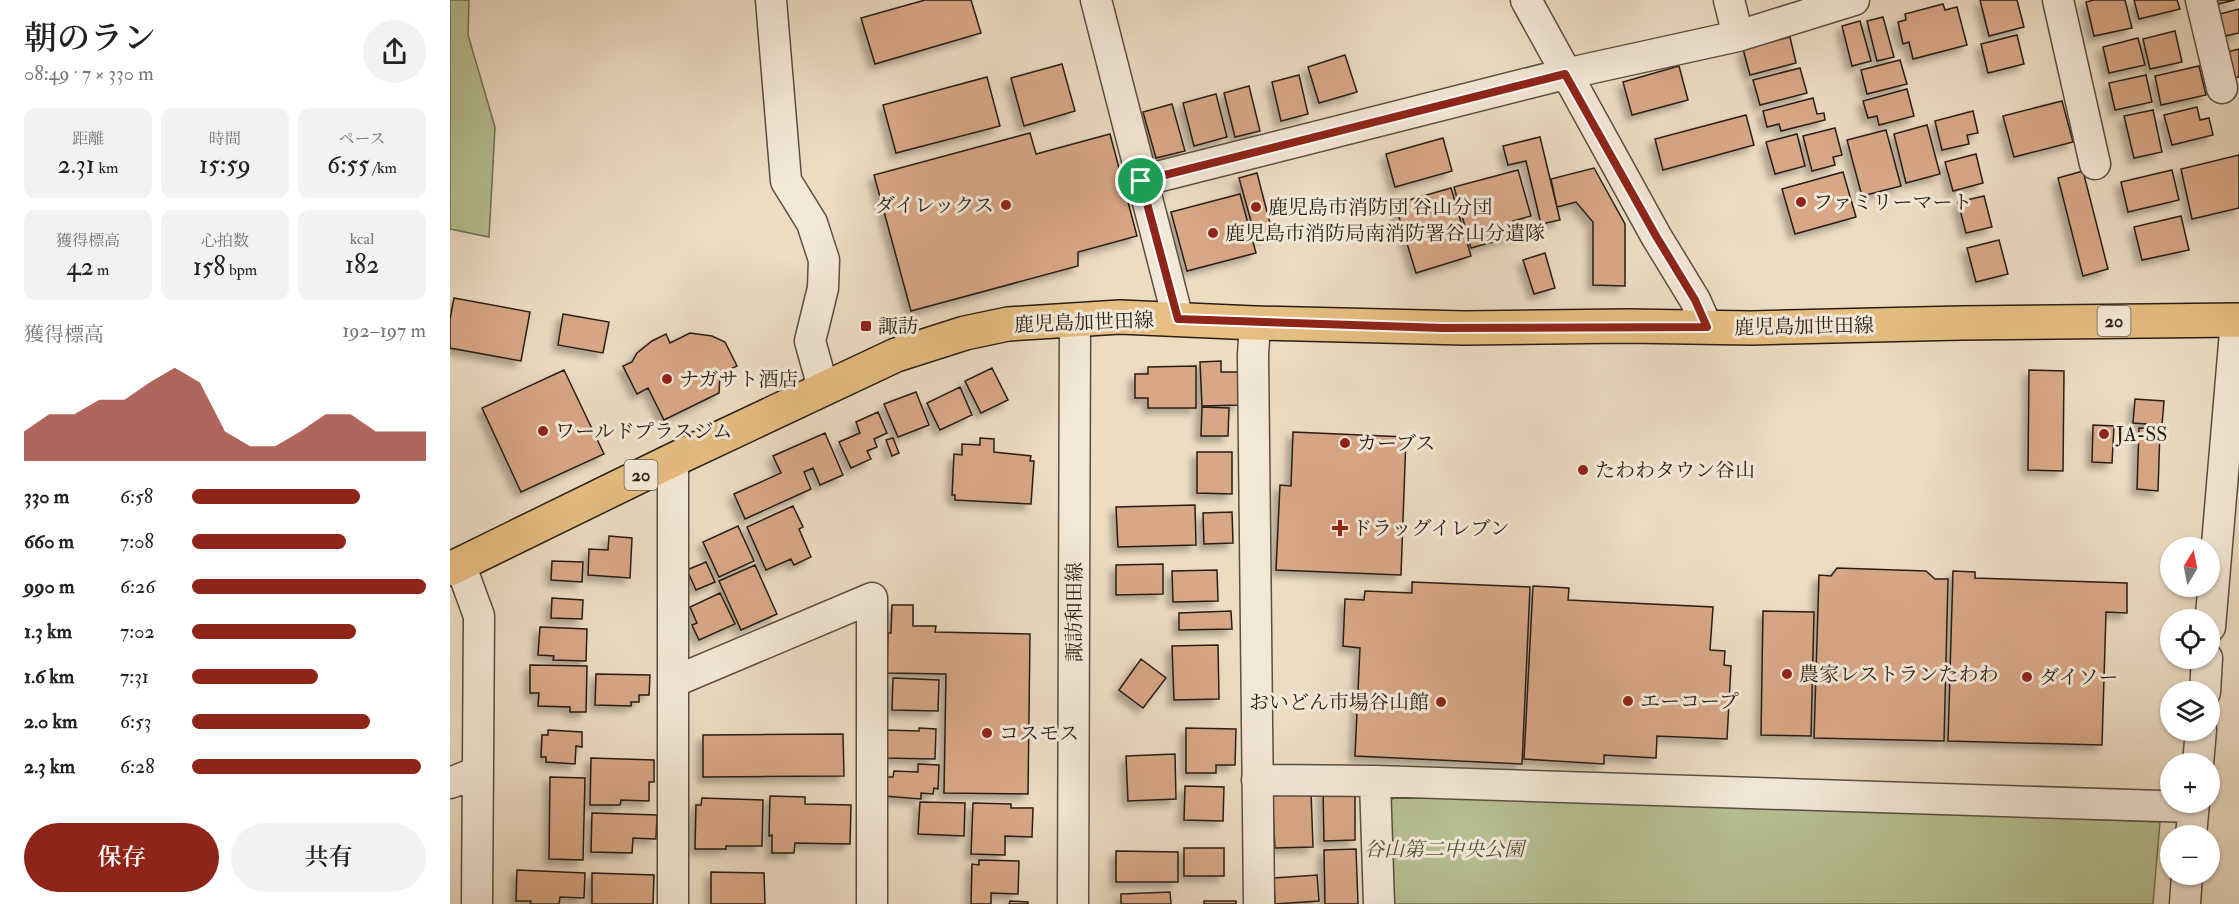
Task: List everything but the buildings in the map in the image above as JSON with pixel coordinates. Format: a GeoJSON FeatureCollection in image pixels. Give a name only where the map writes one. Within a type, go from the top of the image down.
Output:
{"type":"FeatureCollection","features":[{"type":"Feature","properties":{"kind":"main road","name":"鹿児島加世田線"},"geometry":{"type":"LineString","coordinates":[[455,566],[896,355],[965,333],[1025,322],[1120,317],[1465,328],[2237,320]]}},
{"type":"Feature","properties":{"kind":"street"},"geometry":{"type":"LineString","coordinates":[[771,0],[786,181],[812,223],[824,260],[823,288],[810,341],[823,388]]}},
{"type":"Feature","properties":{"kind":"street"},"geometry":{"type":"LineString","coordinates":[[1096,0],[1178,319]]}},
{"type":"Feature","properties":{"kind":"street"},"geometry":{"type":"LineString","coordinates":[[1526,0],[1656,236],[1695,300],[1707,327]]}},
{"type":"Feature","properties":{"kind":"street"},"geometry":{"type":"LineString","coordinates":[[1729,0],[1738,36]]}},
{"type":"Feature","properties":{"kind":"street"},"geometry":{"type":"LineString","coordinates":[[1141,181],[1565,74],[1738,36],[1854,0]]}},
{"type":"Feature","properties":{"kind":"street"},"geometry":{"type":"LineString","coordinates":[[2058,0],[2095,164]]}},
{"type":"Feature","properties":{"kind":"street"},"geometry":{"type":"LineString","coordinates":[[2200,0],[2222,88]]}},
{"type":"Feature","properties":{"kind":"street","name":"諏訪和田線"},"geometry":{"type":"LineString","coordinates":[[1073,904],[1075,319]]}},
{"type":"Feature","properties":{"kind":"street"},"geometry":{"type":"LineString","coordinates":[[2212,609],[2237,320]]}},
{"type":"Feature","properties":{"kind":"street"},"geometry":{"type":"LineString","coordinates":[[1255,323],[1253,355],[1259,904]]}},
{"type":"Feature","properties":{"kind":"street"},"geometry":{"type":"LineString","coordinates":[[672,904],[673,460]]}},
{"type":"Feature","properties":{"kind":"street"},"geometry":{"type":"LineString","coordinates":[[455,566],[479,616],[463,778],[477,904]]}},
{"type":"Feature","properties":{"kind":"street"},"geometry":{"type":"LineString","coordinates":[[673,682],[872,598],[872,904]]}},
{"type":"Feature","properties":{"kind":"street"},"geometry":{"type":"LineString","coordinates":[[1257,780],[1375,781],[2193,815]]}},
{"type":"Feature","properties":{"kind":"street"},"geometry":{"type":"LineString","coordinates":[[1375,781],[1379,904]]}},
{"type":"Feature","properties":{"kind":"street"},"geometry":{"type":"LineString","coordinates":[[2185,904],[2186,885]]}},
{"type":"Feature","properties":{"kind":"green space"},"geometry":{"type":"Polygon","coordinates":[[[450,0],[469,0],[468,35],[495,127],[489,237],[450,229],[450,0]]]}},
{"type":"Feature","properties":{"kind":"green space","name":"谷山第二中央公園"},"geometry":{"type":"Polygon","coordinates":[[[1403,793],[2160,822],[2153,904],[1389,904],[1387,802],[1403,793]]]}},
{"type":"Feature","properties":{"kind":"place","name":"ファミリーマート"},"geometry":{"type":"Point","coordinates":[1801,202]}},
{"type":"Feature","properties":{"kind":"place","name":"ダイレックス"},"geometry":{"type":"Point","coordinates":[1006,205]}},
{"type":"Feature","properties":{"kind":"place","name":"鹿児島市消防団 谷山分団"},"geometry":{"type":"Point","coordinates":[1256,207]}},
{"type":"Feature","properties":{"kind":"place","name":"鹿児島市消防局南消防署谷山分遣隊"},"geometry":{"type":"Point","coordinates":[1213,233]}},
{"type":"Feature","properties":{"kind":"place","name":"諏訪"},"geometry":{"type":"Point","coordinates":[866,326]}},
{"type":"Feature","properties":{"kind":"place","name":"ナガサト酒店"},"geometry":{"type":"Point","coordinates":[667,379]}},
{"type":"Feature","properties":{"kind":"place","name":"ワールドプラスジム"},"geometry":{"type":"Point","coordinates":[543,431]}},
{"type":"Feature","properties":{"kind":"place","name":"JA-SS"},"geometry":{"type":"Point","coordinates":[2104,434]}},
{"type":"Feature","properties":{"kind":"place","name":"カーブス"},"geometry":{"type":"Point","coordinates":[1345,443]}},
{"type":"Feature","properties":{"kind":"place","name":"たわわタウン谷山"},"geometry":{"type":"Point","coordinates":[1583,470]}},
{"type":"Feature","properties":{"kind":"place","name":"ドラッグイレブン"},"geometry":{"type":"Point","coordinates":[1340,528]}},
{"type":"Feature","properties":{"kind":"place","name":"農家レストランたわわ"},"geometry":{"type":"Point","coordinates":[1787,674]}},
{"type":"Feature","properties":{"kind":"place","name":"ダイソー"},"geometry":{"type":"Point","coordinates":[2027,677]}},
{"type":"Feature","properties":{"kind":"place","name":"エーコープ"},"geometry":{"type":"Point","coordinates":[1628,701]}},
{"type":"Feature","properties":{"kind":"place","name":"おいどん市場谷山館"},"geometry":{"type":"Point","coordinates":[1441,702]}},
{"type":"Feature","properties":{"kind":"place","name":"コスモス"},"geometry":{"type":"Point","coordinates":[987,733]}},
{"type":"Feature","properties":{"kind":"route"},"geometry":{"type":"LineString","coordinates":[[1565,74],[1656,236],[1695,300],[1707,327],[1442,328],[1178,319],[1141,181],[1565,74]]}}]}
